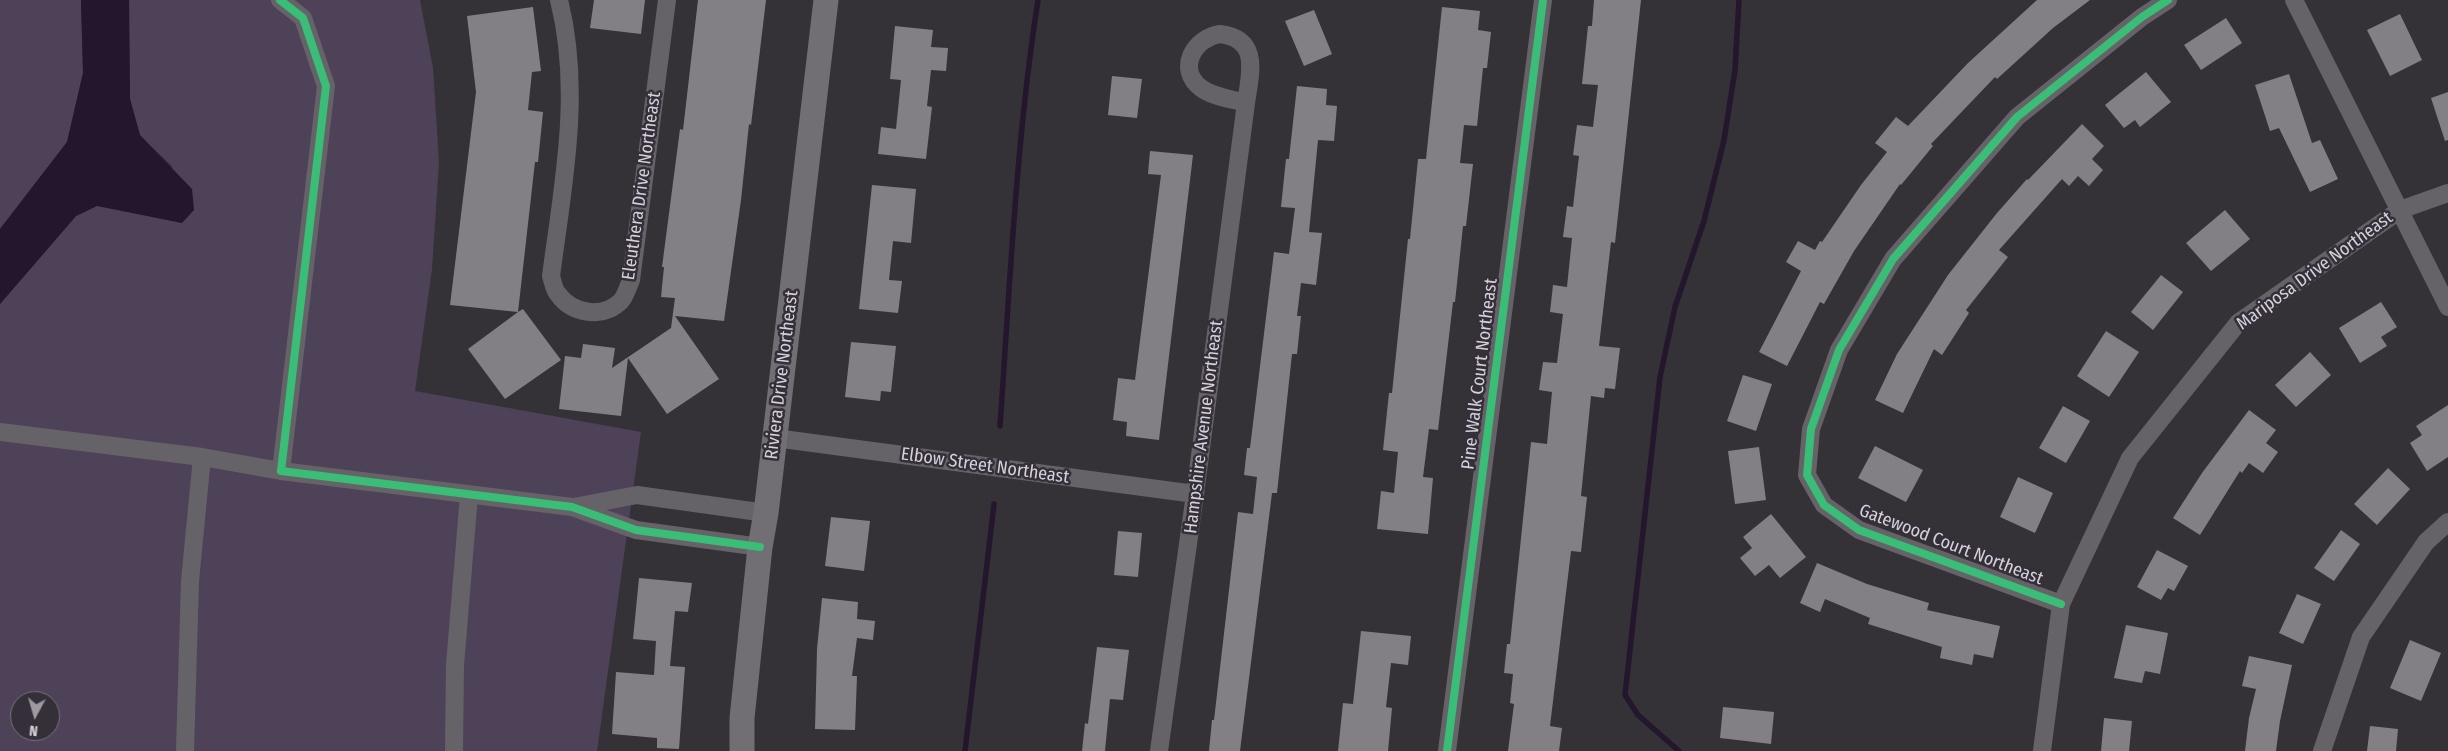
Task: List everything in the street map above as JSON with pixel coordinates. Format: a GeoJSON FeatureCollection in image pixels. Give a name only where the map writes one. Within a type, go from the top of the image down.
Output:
{"type":"FeatureCollection","features":[{"type":"Feature","properties":{"kind":"street"},"geometry":{"type":"LineString","coordinates":[[280,0],[303,18],[326,86],[281,471]]}},
{"type":"Feature","properties":{"kind":"street","name":"Eleuthera Drive Northeast"},"geometry":{"type":"LineString","coordinates":[[559,0],[567,32],[570,83],[569,135],[551,276],[557,294],[568,305],[586,312],[607,311],[622,301],[631,280],[667,0]]}},
{"type":"Feature","properties":{"kind":"street","name":"Riviera Drive Northeast"},"geometry":{"type":"LineString","coordinates":[[742,751],[742,718],[760,547],[766,513],[826,0]]}},
{"type":"Feature","properties":{"kind":"street","name":"Pine Walk Court Northeast"},"geometry":{"type":"LineString","coordinates":[[1447,751],[1543,0]]}},
{"type":"Feature","properties":{"kind":"street","name":"Gatewood Court Northeast"},"geometry":{"type":"LineString","coordinates":[[2061,604],[1859,530],[1824,505],[1807,475],[1811,429],[1839,350],[1893,259],[2017,117],[2142,17],[2168,0]]}},
{"type":"Feature","properties":{"kind":"street"},"geometry":{"type":"LineString","coordinates":[[2294,0],[2448,307]]}},
{"type":"Feature","properties":{"kind":"street","name":"Hampshire Avenue Northeast"},"geometry":{"type":"LineString","coordinates":[[1159,751],[1246,103]]}},
{"type":"Feature","properties":{"kind":"street","name":"Mariposa Drive Northeast"},"geometry":{"type":"LineString","coordinates":[[2042,751],[2061,604],[2130,458],[2238,323],[2400,210],[2448,193]]}},
{"type":"Feature","properties":{"kind":"street"},"geometry":{"type":"LineString","coordinates":[[0,432],[202,457],[281,471],[572,507],[636,530],[760,547]]}},
{"type":"Feature","properties":{"kind":"street","name":"Elbow Street Northeast"},"geometry":{"type":"LineString","coordinates":[[774,438],[1195,494]]}},
{"type":"Feature","properties":{"kind":"street"},"geometry":{"type":"LineString","coordinates":[[185,751],[190,581],[202,457]]}},
{"type":"Feature","properties":{"kind":"street"},"geometry":{"type":"LineString","coordinates":[[454,751],[454,665],[469,495]]}},
{"type":"Feature","properties":{"kind":"street"},"geometry":{"type":"LineString","coordinates":[[572,507],[637,495],[766,513]]}},
{"type":"Feature","properties":{"kind":"street"},"geometry":{"type":"LineString","coordinates":[[2322,751],[2361,637],[2426,542],[2448,522]]}},
{"type":"Feature","properties":{"kind":"shaded area"},"geometry":{"type":"Polygon","coordinates":[[[0,0],[81,0],[83,73],[67,142],[0,229],[0,0]]]}},
{"type":"Feature","properties":{"kind":"shaded area"},"geometry":{"type":"Polygon","coordinates":[[[81,0],[129,0],[130,99],[140,135],[192,189],[194,210],[182,223],[97,206],[76,216],[0,304],[0,229],[67,142],[83,73],[81,0]]]}},
{"type":"Feature","properties":{"kind":"shaded area"},"geometry":{"type":"Polygon","coordinates":[[[129,0],[420,0],[433,68],[439,162],[432,269],[415,391],[641,432],[597,751],[0,751],[0,304],[76,216],[98,205],[182,223],[172,166],[140,136],[130,99],[129,0]]]}},
{"type":"Feature","properties":{"kind":"building"},"geometry":{"type":"Polygon","coordinates":[[[594,0],[645,0],[641,34],[590,28],[594,0]]]}},
{"type":"Feature","properties":{"kind":"building"},"geometry":{"type":"Polygon","coordinates":[[[698,0],[766,0],[724,321],[675,316],[719,379],[667,414],[628,358],[621,416],[559,409],[565,356],[581,358],[583,344],[615,348],[612,368],[671,328],[675,298],[661,297],[664,267],[662,267],[680,129],[683,130],[698,0]]]}},
{"type":"Feature","properties":{"kind":"building"},"geometry":{"type":"Polygon","coordinates":[[[1594,0],[1641,0],[1615,243],[1611,242],[1599,346],[1620,348],[1615,389],[1605,388],[1604,398],[1591,396],[1581,496],[1587,497],[1581,552],[1571,551],[1550,726],[1562,728],[1559,751],[1508,751],[1514,704],[1510,703],[1513,674],[1504,673],[1507,644],[1510,644],[1531,442],[1547,444],[1552,392],[1539,390],[1543,362],[1557,363],[1563,314],[1550,312],[1553,285],[1567,287],[1572,238],[1563,237],[1567,206],[1573,207],[1579,156],[1573,155],[1577,125],[1593,127],[1598,85],[1582,84],[1588,26],[1592,26],[1594,0]]]}},
{"type":"Feature","properties":{"kind":"building"},"geometry":{"type":"Polygon","coordinates":[[[2037,0],[2090,0],[2053,28],[1997,79],[1995,77],[1931,144],[1933,146],[1900,184],[1854,251],[1824,304],[1820,302],[1787,366],[1759,352],[1801,271],[1786,262],[1798,241],[1815,250],[1820,241],[1822,242],[1861,185],[1887,152],[1875,143],[1896,117],[1908,126],[1968,63],[2037,0]]]}},
{"type":"Feature","properties":{"kind":"building"},"geometry":{"type":"Polygon","coordinates":[[[533,7],[541,71],[532,72],[528,110],[543,112],[538,162],[535,162],[518,312],[450,305],[476,92],[467,16],[533,7]]]}},
{"type":"Feature","properties":{"kind":"building"},"geometry":{"type":"Polygon","coordinates":[[[1442,7],[1480,11],[1478,30],[1491,32],[1487,68],[1483,68],[1477,126],[1464,125],[1460,163],[1473,164],[1466,226],[1463,226],[1455,302],[1453,302],[1438,430],[1429,429],[1423,477],[1433,478],[1428,534],[1377,529],[1381,491],[1394,493],[1398,452],[1383,450],[1389,393],[1392,393],[1418,159],[1426,159],[1442,7]]]}},
{"type":"Feature","properties":{"kind":"building"},"geometry":{"type":"Polygon","coordinates":[[[1314,10],[1332,54],[1304,66],[1285,21],[1314,10]]]}},
{"type":"Feature","properties":{"kind":"building"},"geometry":{"type":"Polygon","coordinates":[[[2400,14],[2422,60],[2390,76],[2367,30],[2400,14]]]}},
{"type":"Feature","properties":{"kind":"building"},"geometry":{"type":"Polygon","coordinates":[[[2226,18],[2242,43],[2201,70],[2184,45],[2226,18]]]}},
{"type":"Feature","properties":{"kind":"building"},"geometry":{"type":"Polygon","coordinates":[[[895,26],[933,30],[931,47],[948,48],[946,71],[931,70],[927,106],[932,107],[926,159],[878,154],[881,127],[896,129],[901,80],[890,79],[895,26]]]}},
{"type":"Feature","properties":{"kind":"building"},"geometry":{"type":"Polygon","coordinates":[[[2146,72],[2171,102],[2140,127],[2135,120],[2124,128],[2105,105],[2146,72]]]}},
{"type":"Feature","properties":{"kind":"building"},"geometry":{"type":"Polygon","coordinates":[[[2289,74],[2312,143],[2320,140],[2338,179],[2310,192],[2279,128],[2270,131],[2255,85],[2289,74]]]}},
{"type":"Feature","properties":{"kind":"building"},"geometry":{"type":"Polygon","coordinates":[[[1112,76],[1142,79],[1137,118],[1108,115],[1112,76]]]}},
{"type":"Feature","properties":{"kind":"building"},"geometry":{"type":"Polygon","coordinates":[[[1297,86],[1327,89],[1326,105],[1337,106],[1334,141],[1318,140],[1309,232],[1322,233],[1316,285],[1301,283],[1297,316],[1301,316],[1297,354],[1292,354],[1277,493],[1272,493],[1240,751],[1209,751],[1238,512],[1253,514],[1257,477],[1244,475],[1247,448],[1250,448],[1274,252],[1289,254],[1295,208],[1281,207],[1286,159],[1289,159],[1297,86]]]}},
{"type":"Feature","properties":{"kind":"building"},"geometry":{"type":"Polygon","coordinates":[[[2448,92],[2448,140],[2445,141],[2431,98],[2448,92]]]}},
{"type":"Feature","properties":{"kind":"building"},"geometry":{"type":"Polygon","coordinates":[[[2082,124],[2104,146],[2092,159],[2103,170],[2089,186],[2078,176],[2069,186],[2062,179],[1999,250],[2008,257],[1966,310],[1969,313],[1942,355],[1934,349],[1903,413],[1875,400],[1897,354],[1948,275],[1997,213],[2027,179],[2082,124]]]}},
{"type":"Feature","properties":{"kind":"building"},"geometry":{"type":"Polygon","coordinates":[[[1150,151],[1193,155],[1159,440],[1126,436],[1127,422],[1113,420],[1118,378],[1135,380],[1161,175],[1148,174],[1150,151]]]}},
{"type":"Feature","properties":{"kind":"building"},"geometry":{"type":"Polygon","coordinates":[[[872,185],[916,189],[911,243],[893,241],[889,280],[902,281],[898,313],[859,309],[872,185]]]}},
{"type":"Feature","properties":{"kind":"building"},"geometry":{"type":"Polygon","coordinates":[[[2225,210],[2250,239],[2211,271],[2186,243],[2225,210]]]}},
{"type":"Feature","properties":{"kind":"building"},"geometry":{"type":"Polygon","coordinates":[[[2161,275],[2183,292],[2153,330],[2131,312],[2161,275]]]}},
{"type":"Feature","properties":{"kind":"building"},"geometry":{"type":"Polygon","coordinates":[[[2381,302],[2397,327],[2381,337],[2387,346],[2360,363],[2339,328],[2381,302]]]}},
{"type":"Feature","properties":{"kind":"building"},"geometry":{"type":"Polygon","coordinates":[[[523,309],[561,360],[505,399],[468,349],[523,309]]]}},
{"type":"Feature","properties":{"kind":"building"},"geometry":{"type":"Polygon","coordinates":[[[2106,331],[2139,352],[2109,397],[2077,376],[2106,331]]]}},
{"type":"Feature","properties":{"kind":"building"},"geometry":{"type":"Polygon","coordinates":[[[851,342],[896,346],[891,392],[881,391],[880,401],[845,397],[851,342]]]}},
{"type":"Feature","properties":{"kind":"building"},"geometry":{"type":"Polygon","coordinates":[[[2310,352],[2331,375],[2296,407],[2275,385],[2310,352]]]}},
{"type":"Feature","properties":{"kind":"building"},"geometry":{"type":"Polygon","coordinates":[[[1743,375],[1772,384],[1756,431],[1727,421],[1743,375]]]}},
{"type":"Feature","properties":{"kind":"building"},"geometry":{"type":"Polygon","coordinates":[[[2448,405],[2448,457],[2427,471],[2410,443],[2422,435],[2416,426],[2448,405]]]}},
{"type":"Feature","properties":{"kind":"building"},"geometry":{"type":"Polygon","coordinates":[[[2063,406],[2090,421],[2066,463],[2039,448],[2063,406]]]}},
{"type":"Feature","properties":{"kind":"building"},"geometry":{"type":"Polygon","coordinates":[[[2249,410],[2276,430],[2266,443],[2278,452],[2263,473],[2249,463],[2242,473],[2240,471],[2200,535],[2173,518],[2202,473],[2249,410]]]}},
{"type":"Feature","properties":{"kind":"building"},"geometry":{"type":"Polygon","coordinates":[[[1875,446],[1923,470],[1906,502],[1858,478],[1875,446]]]}},
{"type":"Feature","properties":{"kind":"building"},"geometry":{"type":"Polygon","coordinates":[[[1759,447],[1766,500],[1735,504],[1728,451],[1759,447]]]}},
{"type":"Feature","properties":{"kind":"building"},"geometry":{"type":"Polygon","coordinates":[[[2388,468],[2410,489],[2377,525],[2354,504],[2388,468]]]}},
{"type":"Feature","properties":{"kind":"building"},"geometry":{"type":"Polygon","coordinates":[[[2018,477],[2053,493],[2035,533],[2000,517],[2018,477]]]}},
{"type":"Feature","properties":{"kind":"building"},"geometry":{"type":"Polygon","coordinates":[[[1771,514],[1806,557],[1780,578],[1769,565],[1755,576],[1740,558],[1752,548],[1743,537],[1771,514]]]}},
{"type":"Feature","properties":{"kind":"building"},"geometry":{"type":"Polygon","coordinates":[[[831,517],[870,521],[864,571],[825,566],[831,517]]]}},
{"type":"Feature","properties":{"kind":"building"},"geometry":{"type":"Polygon","coordinates":[[[2341,530],[2360,544],[2334,581],[2314,568],[2341,530]]]}},
{"type":"Feature","properties":{"kind":"building"},"geometry":{"type":"Polygon","coordinates":[[[1118,531],[1142,533],[1138,577],[1114,575],[1118,531]]]}},
{"type":"Feature","properties":{"kind":"building"},"geometry":{"type":"Polygon","coordinates":[[[2157,550],[2188,566],[2174,591],[2168,588],[2161,600],[2137,587],[2157,550]]]}},
{"type":"Feature","properties":{"kind":"building"},"geometry":{"type":"Polygon","coordinates":[[[1817,563],[1867,584],[1929,603],[1927,610],[2000,626],[1993,658],[1974,654],[1972,665],[1940,658],[1942,647],[1868,624],[1870,618],[1825,599],[1820,612],[1800,603],[1817,563]]]}},
{"type":"Feature","properties":{"kind":"building"},"geometry":{"type":"Polygon","coordinates":[[[639,578],[692,583],[688,612],[675,611],[670,666],[685,667],[679,749],[657,748],[657,738],[612,734],[616,672],[654,675],[656,641],[633,639],[639,578]]]}},
{"type":"Feature","properties":{"kind":"building"},"geometry":{"type":"Polygon","coordinates":[[[2297,594],[2321,604],[2303,644],[2279,633],[2297,594]]]}},
{"type":"Feature","properties":{"kind":"building"},"geometry":{"type":"Polygon","coordinates":[[[822,598],[858,602],[857,619],[875,621],[873,640],[857,638],[852,676],[857,676],[855,730],[815,729],[817,649],[822,598]]]}},
{"type":"Feature","properties":{"kind":"building"},"geometry":{"type":"Polygon","coordinates":[[[2126,625],[2168,633],[2160,674],[2145,671],[2142,683],[2114,678],[2126,625]]]}},
{"type":"Feature","properties":{"kind":"building"},"geometry":{"type":"Polygon","coordinates":[[[1361,631],[1411,636],[1408,665],[1391,663],[1386,707],[1392,708],[1388,751],[1338,751],[1343,703],[1353,704],[1361,631]]]}},
{"type":"Feature","properties":{"kind":"building"},"geometry":{"type":"Polygon","coordinates":[[[2410,640],[2441,653],[2421,701],[2390,688],[2410,640]]]}},
{"type":"Feature","properties":{"kind":"building"},"geometry":{"type":"Polygon","coordinates":[[[1097,647],[1129,650],[1123,700],[1110,699],[1105,751],[1082,751],[1085,723],[1088,724],[1097,647]]]}},
{"type":"Feature","properties":{"kind":"building"},"geometry":{"type":"Polygon","coordinates":[[[2249,656],[2292,665],[2280,721],[2276,751],[2245,751],[2249,718],[2256,689],[2242,686],[2249,656]]]}},
{"type":"Feature","properties":{"kind":"building"},"geometry":{"type":"Polygon","coordinates":[[[1723,707],[1774,712],[1771,744],[1720,738],[1723,707]]]}},
{"type":"Feature","properties":{"kind":"building"},"geometry":{"type":"Polygon","coordinates":[[[2104,718],[2132,721],[2129,751],[2101,751],[2104,718]]]}},
{"type":"Feature","properties":{"kind":"building"},"geometry":{"type":"Polygon","coordinates":[[[2370,726],[2398,729],[2396,751],[2367,751],[2370,726]]]}},
{"type":"Feature","properties":{"kind":"waterway"},"geometry":{"type":"LineString","coordinates":[[1000,426],[1019,159],[1030,53],[1038,0]]}},
{"type":"Feature","properties":{"kind":"waterway"},"geometry":{"type":"LineString","coordinates":[[1679,751],[1638,715],[1625,695],[1660,377],[1675,307],[1704,221],[1724,140],[1735,70],[1739,0]]}},
{"type":"Feature","properties":{"kind":"waterway"},"geometry":{"type":"LineString","coordinates":[[965,751],[994,504]]}},
{"type":"Feature","properties":{"kind":"cycle path"},"geometry":{"type":"LineString","coordinates":[[280,0],[303,18],[326,86],[281,471],[572,507],[636,530],[760,547]]}},
{"type":"Feature","properties":{"kind":"cycle path"},"geometry":{"type":"LineString","coordinates":[[1447,751],[1543,0]]}},
{"type":"Feature","properties":{"kind":"cycle path"},"geometry":{"type":"LineString","coordinates":[[2061,604],[1859,530],[1824,505],[1807,475],[1811,429],[1839,350],[1893,259],[2017,117],[2142,17],[2168,0]]}}]}
